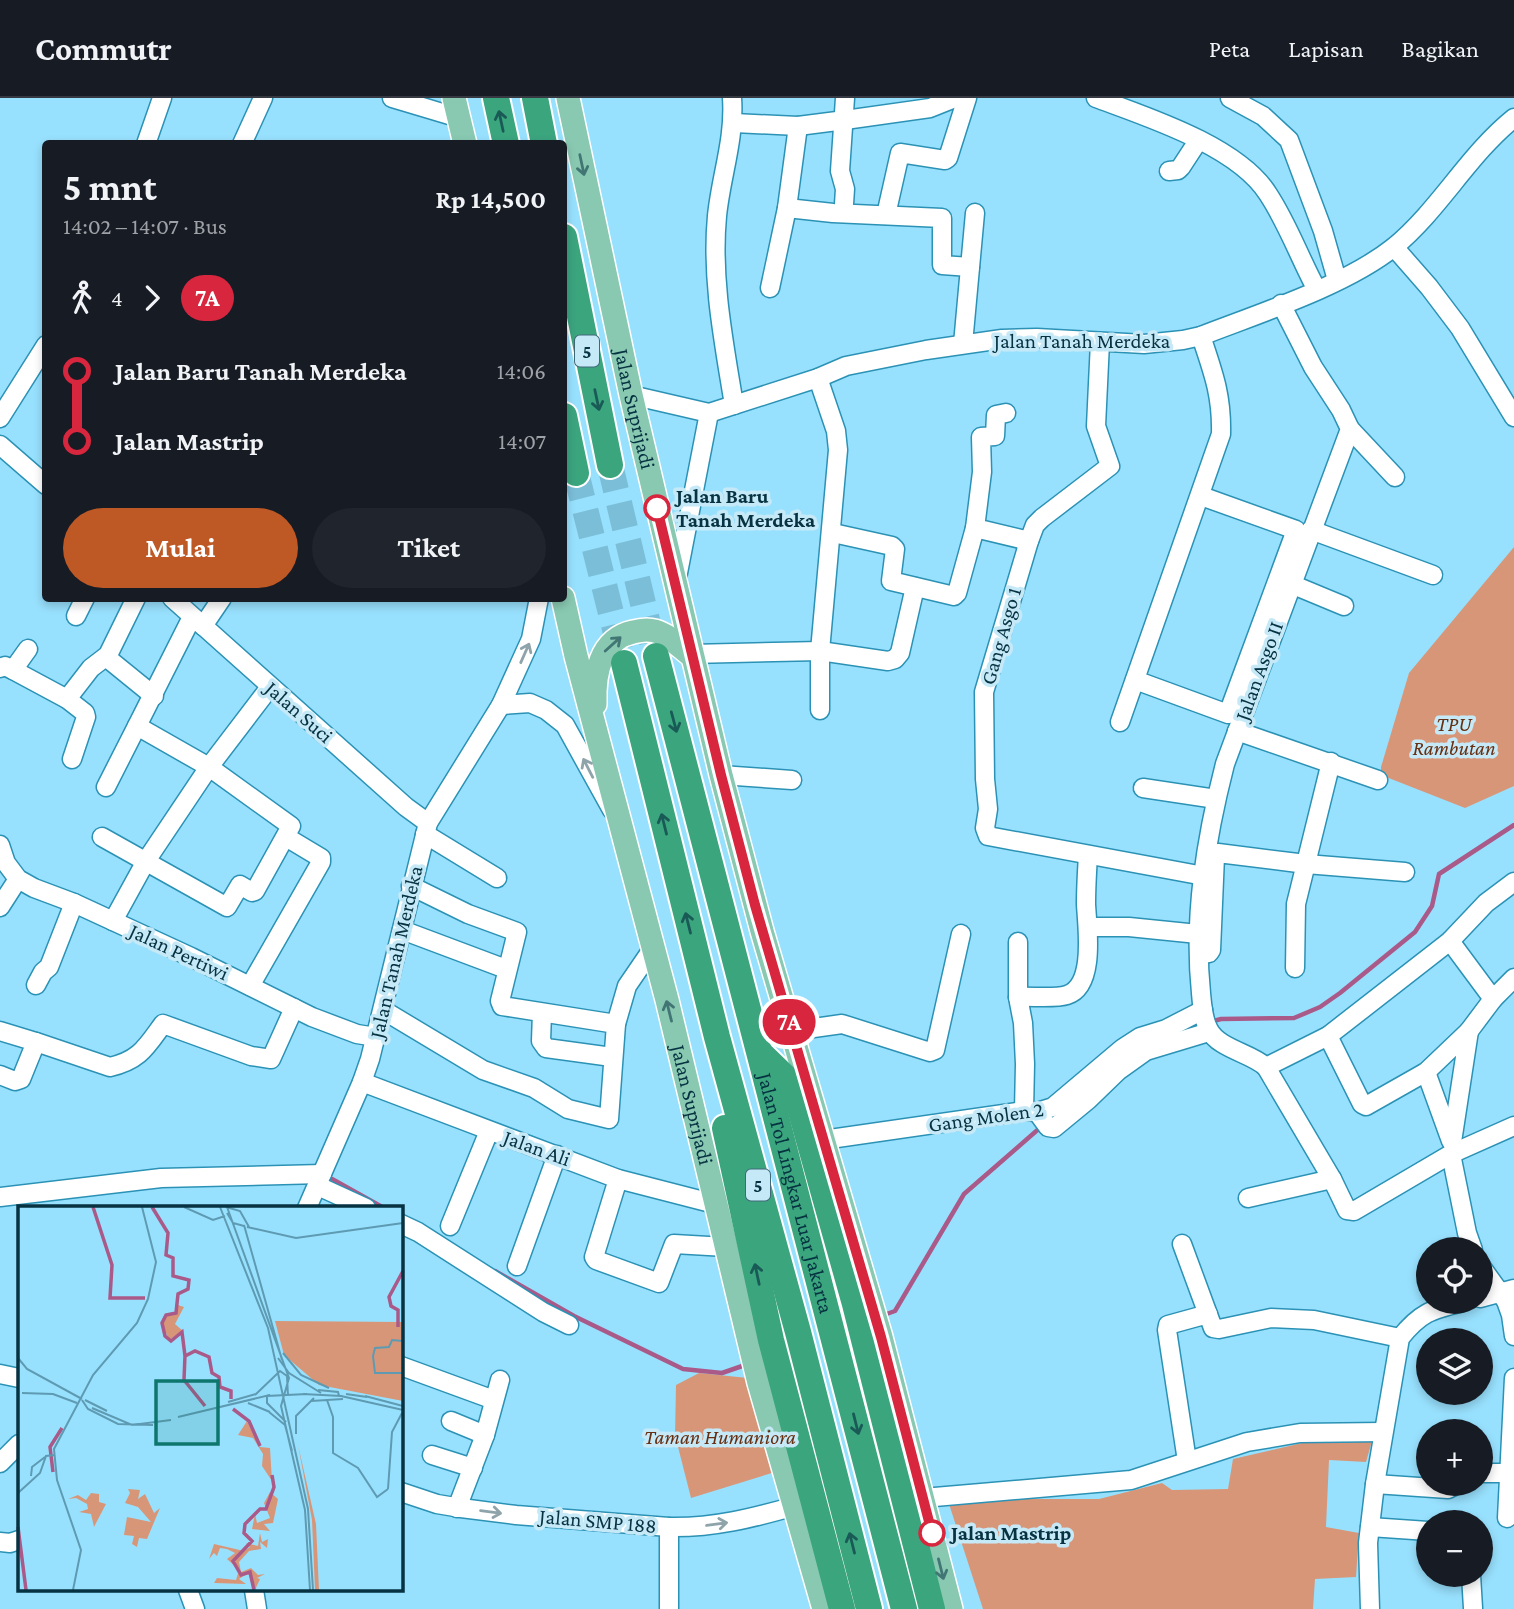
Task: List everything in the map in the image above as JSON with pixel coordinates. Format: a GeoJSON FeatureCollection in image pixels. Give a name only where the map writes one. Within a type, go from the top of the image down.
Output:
{"type":"FeatureCollection","features":[{"type":"Feature","properties":{"kind":"highway"},"geometry":{"type":"LineString","coordinates":[[496,98],[505,140]]}},
{"type":"Feature","properties":{"kind":"highway"},"geometry":{"type":"LineString","coordinates":[[535,98],[543,140]]}},
{"type":"Feature","properties":{"kind":"highway","name":"5"},"geometry":{"type":"LineString","coordinates":[[567,252],[610,465]]}},
{"type":"Feature","properties":{"kind":"highway"},"geometry":{"type":"LineString","coordinates":[[567,430],[576,473]]}},
{"type":"Feature","properties":{"kind":"highway","name":"Jalan Tol Lingkar Luar Jakarta"},"geometry":{"type":"LineString","coordinates":[[656,656],[904,1609]]}},
{"type":"Feature","properties":{"kind":"highway","name":"Jalan Tol Lingkar Luar Jakarta"},"geometry":{"type":"LineString","coordinates":[[624,663],[717,1037],[798,1332],[869,1609]]}},
{"type":"Feature","properties":{"kind":"highway"},"geometry":{"type":"LineString","coordinates":[[717,1037],[716,1081],[760,1341],[770,1383],[842,1609]]}},
{"type":"Feature","properties":{"kind":"highway"},"geometry":{"type":"LineString","coordinates":[[760,1053],[790,1082],[796,1094],[863,1303],[932,1609]]}},
{"type":"Feature","properties":{"kind":"main road","name":"Jalan Suprijadi"},"geometry":{"type":"LineString","coordinates":[[568,98],[631,395],[721,775],[823,1140],[863,1303]]}},
{"type":"Feature","properties":{"kind":"main road"},"geometry":{"type":"LineString","coordinates":[[457,108],[464,140]]}},
{"type":"Feature","properties":{"kind":"main road","name":"Jalan Suprijadi"},"geometry":{"type":"LineString","coordinates":[[564,602],[726,1247],[760,1341]]}},
{"type":"Feature","properties":{"kind":"main road"},"geometry":{"type":"LineString","coordinates":[[596,731],[594,689],[599,666],[606,649],[616,640],[627,633],[654,630],[692,655]]}},
{"type":"Feature","properties":{"kind":"main road"},"geometry":{"type":"LineString","coordinates":[[873,1339],[923,1498],[951,1609]]}},
{"type":"Feature","properties":{"kind":"main road"},"geometry":{"type":"LineString","coordinates":[[770,1383],[795,1506],[824,1609]]}},
{"type":"Feature","properties":{"kind":"street"},"geometry":{"type":"LineString","coordinates":[[147,140],[162,98]]}},
{"type":"Feature","properties":{"kind":"street"},"geometry":{"type":"LineString","coordinates":[[244,140],[263,98]]}},
{"type":"Feature","properties":{"kind":"street"},"geometry":{"type":"LineString","coordinates":[[393,98],[457,108]]}},
{"type":"Feature","properties":{"kind":"street"},"geometry":{"type":"LineString","coordinates":[[732,98],[734,123],[717,216],[716,243],[719,304],[734,405]]}},
{"type":"Feature","properties":{"kind":"street"},"geometry":{"type":"LineString","coordinates":[[844,204],[845,189],[840,172],[845,98]]}},
{"type":"Feature","properties":{"kind":"street"},"geometry":{"type":"LineString","coordinates":[[734,123],[798,126],[930,108],[955,98]]}},
{"type":"Feature","properties":{"kind":"street"},"geometry":{"type":"LineString","coordinates":[[886,215],[900,153],[948,159],[967,98]]}},
{"type":"Feature","properties":{"kind":"street"},"geometry":{"type":"LineString","coordinates":[[1096,98],[1146,116],[1198,141],[1227,156],[1257,179],[1282,218],[1317,290]]}},
{"type":"Feature","properties":{"kind":"street"},"geometry":{"type":"LineString","coordinates":[[1230,98],[1264,116],[1289,140],[1323,231],[1337,280]]}},
{"type":"Feature","properties":{"kind":"street","name":"Jalan Tanah Merdeka"},"geometry":{"type":"LineString","coordinates":[[709,413],[865,360],[963,344],[1037,338],[1144,344],[1183,340],[1200,335],[1317,290],[1374,261],[1394,247],[1431,211],[1485,144],[1514,118]]}},
{"type":"Feature","properties":{"kind":"street"},"geometry":{"type":"LineString","coordinates":[[770,288],[787,208],[798,126]]}},
{"type":"Feature","properties":{"kind":"street"},"geometry":{"type":"LineString","coordinates":[[1169,172],[1181,167],[1198,141]]}},
{"type":"Feature","properties":{"kind":"street"},"geometry":{"type":"LineString","coordinates":[[787,208],[942,218],[942,265],[970,267]]}},
{"type":"Feature","properties":{"kind":"street"},"geometry":{"type":"LineString","coordinates":[[963,344],[975,213]]}},
{"type":"Feature","properties":{"kind":"street"},"geometry":{"type":"LineString","coordinates":[[1394,247],[1429,286],[1460,328],[1514,417]]}},
{"type":"Feature","properties":{"kind":"street"},"geometry":{"type":"LineString","coordinates":[[1281,304],[1313,367],[1350,429],[1395,477]]}},
{"type":"Feature","properties":{"kind":"street"},"geometry":{"type":"LineString","coordinates":[[1120,722],[1221,433],[1222,408],[1219,390],[1200,335]]}},
{"type":"Feature","properties":{"kind":"street","name":"Gang Asgo 1"},"geometry":{"type":"LineString","coordinates":[[1100,342],[1096,426],[1110,466],[1042,518],[1035,525],[1029,541],[984,692],[988,809],[986,832],[988,836],[1204,876]]}},
{"type":"Feature","properties":{"kind":"street"},"geometry":{"type":"LineString","coordinates":[[0,418],[42,351]]}},
{"type":"Feature","properties":{"kind":"street"},"geometry":{"type":"LineString","coordinates":[[818,378],[838,439],[833,533],[820,651],[820,710]]}},
{"type":"Feature","properties":{"kind":"street"},"geometry":{"type":"LineString","coordinates":[[631,395],[709,413],[676,584]]}},
{"type":"Feature","properties":{"kind":"street"},"geometry":{"type":"LineString","coordinates":[[833,533],[892,546],[895,549],[891,580],[954,596],[975,528],[982,472],[981,437],[995,436],[996,415],[1006,413]]}},
{"type":"Feature","properties":{"kind":"street","name":"Jalan Asgo II"},"geometry":{"type":"LineString","coordinates":[[1206,1021],[1198,970],[1198,934],[1216,799],[1225,764],[1350,429]]}},
{"type":"Feature","properties":{"kind":"street"},"geometry":{"type":"LineString","coordinates":[[0,444],[42,481]]}},
{"type":"Feature","properties":{"kind":"street"},"geometry":{"type":"LineString","coordinates":[[1135,680],[1228,714],[1296,530],[1200,496]]}},
{"type":"Feature","properties":{"kind":"street"},"geometry":{"type":"LineString","coordinates":[[975,528],[1029,541]]}},
{"type":"Feature","properties":{"kind":"street"},"geometry":{"type":"LineString","coordinates":[[1311,530],[1433,575]]}},
{"type":"Feature","properties":{"kind":"street"},"geometry":{"type":"LineString","coordinates":[[1291,584],[1343,606]]}},
{"type":"Feature","properties":{"kind":"street"},"geometry":{"type":"LineString","coordinates":[[692,655],[820,651],[888,661],[895,659],[900,653],[915,587]]}},
{"type":"Feature","properties":{"kind":"street"},"geometry":{"type":"LineString","coordinates":[[76,616],[83,602]]}},
{"type":"Feature","properties":{"kind":"street"},"geometry":{"type":"LineString","coordinates":[[67,699],[91,668],[106,657],[134,602]]}},
{"type":"Feature","properties":{"kind":"street","name":"Jalan Suci"},"geometry":{"type":"LineString","coordinates":[[176,602],[406,807],[426,828],[497,878]]}},
{"type":"Feature","properties":{"kind":"street"},"geometry":{"type":"LineString","coordinates":[[106,787],[137,726],[198,622],[218,602]]}},
{"type":"Feature","properties":{"kind":"street","name":"Jalan Tanah Merdeka"},"geometry":{"type":"LineString","coordinates":[[308,1206],[362,1082],[383,1010],[426,828],[501,705],[531,639],[538,602]]}},
{"type":"Feature","properties":{"kind":"street"},"geometry":{"type":"LineString","coordinates":[[28,649],[7,669],[67,699],[87,715],[72,759]]}},
{"type":"Feature","properties":{"kind":"street"},"geometry":{"type":"LineString","coordinates":[[106,657],[154,696]]}},
{"type":"Feature","properties":{"kind":"street"},"geometry":{"type":"LineString","coordinates":[[113,921],[146,861],[209,767],[270,687]]}},
{"type":"Feature","properties":{"kind":"street"},"geometry":{"type":"LineString","coordinates":[[501,705],[530,703],[546,710],[565,725],[622,828]]}},
{"type":"Feature","properties":{"kind":"street"},"geometry":{"type":"LineString","coordinates":[[102,837],[227,907],[240,885],[254,892],[291,830],[291,825],[209,767],[137,726]]}},
{"type":"Feature","properties":{"kind":"street"},"geometry":{"type":"LineString","coordinates":[[1237,731],[1378,780]]}},
{"type":"Feature","properties":{"kind":"street"},"geometry":{"type":"LineString","coordinates":[[1295,968],[1296,904],[1331,762]]}},
{"type":"Feature","properties":{"kind":"street"},"geometry":{"type":"LineString","coordinates":[[721,775],[792,780]]}},
{"type":"Feature","properties":{"kind":"street"},"geometry":{"type":"LineString","coordinates":[[1143,788],[1216,799]]}},
{"type":"Feature","properties":{"kind":"street"},"geometry":{"type":"LineString","coordinates":[[250,986],[321,862],[321,858],[286,837]]}},
{"type":"Feature","properties":{"kind":"street"},"geometry":{"type":"LineString","coordinates":[[0,845],[6,863],[18,879],[0,907]]}},
{"type":"Feature","properties":{"kind":"street"},"geometry":{"type":"LineString","coordinates":[[1204,954],[1211,950],[1214,856],[1218,853],[1405,872]]}},
{"type":"Feature","properties":{"kind":"street"},"geometry":{"type":"LineString","coordinates":[[1018,997],[1068,995],[1076,988],[1084,972],[1089,949],[1086,907],[1088,855]]}},
{"type":"Feature","properties":{"kind":"street","name":"Jalan Pertiwi"},"geometry":{"type":"LineString","coordinates":[[18,879],[113,921],[294,1009],[346,1030],[376,1037]]}},
{"type":"Feature","properties":{"kind":"street"},"geometry":{"type":"LineString","coordinates":[[1266,1067],[1328,1036],[1450,941],[1486,903],[1514,882]]}},
{"type":"Feature","properties":{"kind":"street"},"geometry":{"type":"LineString","coordinates":[[411,886],[468,914],[517,932],[506,969],[500,1001],[502,1006],[615,1024]]}},
{"type":"Feature","properties":{"kind":"street"},"geometry":{"type":"LineString","coordinates":[[36,985],[49,967],[74,903]]}},
{"type":"Feature","properties":{"kind":"street"},"geometry":{"type":"LineString","coordinates":[[1088,927],[1129,927],[1198,934]]}},
{"type":"Feature","properties":{"kind":"street"},"geometry":{"type":"LineString","coordinates":[[401,930],[506,969]]}},
{"type":"Feature","properties":{"kind":"street"},"geometry":{"type":"LineString","coordinates":[[792,1031],[842,1024],[930,1052],[935,1051],[961,934]]}},
{"type":"Feature","properties":{"kind":"street"},"geometry":{"type":"LineString","coordinates":[[1450,941],[1493,999]]}},
{"type":"Feature","properties":{"kind":"street"},"geometry":{"type":"LineString","coordinates":[[1018,942],[1018,997],[1023,1023],[1025,1064],[1037,1116]]}},
{"type":"Feature","properties":{"kind":"street"},"geometry":{"type":"LineString","coordinates":[[383,1010],[483,1070],[534,1088],[568,1109],[609,1118],[615,1024],[627,986],[653,948]]}},
{"type":"Feature","properties":{"kind":"street"},"geometry":{"type":"LineString","coordinates":[[1328,1036],[1362,1104],[1373,1104],[1426,1072],[1469,1031],[1493,999],[1514,978]]}},
{"type":"Feature","properties":{"kind":"street"},"geometry":{"type":"LineString","coordinates":[[0,1031],[110,1067],[128,1062],[141,1054],[163,1024],[251,1056],[271,1059],[294,1009]]}},
{"type":"Feature","properties":{"kind":"street"},"geometry":{"type":"LineString","coordinates":[[542,1013],[541,1041],[546,1048],[612,1057]]}},
{"type":"Feature","properties":{"kind":"street"},"geometry":{"type":"LineString","coordinates":[[1206,1021],[1234,1051],[1255,1058],[1266,1067],[1332,1179],[1347,1210],[1354,1211],[1453,1150],[1514,1126]]}},
{"type":"Feature","properties":{"kind":"street","name":"Gang Molen 2"},"geometry":{"type":"LineString","coordinates":[[823,1140],[1037,1116],[1053,1107],[1140,1037],[1206,1021]]}},
{"type":"Feature","properties":{"kind":"street"},"geometry":{"type":"LineString","coordinates":[[1453,1150],[1469,1031]]}},
{"type":"Feature","properties":{"kind":"street"},"geometry":{"type":"LineString","coordinates":[[0,1076],[15,1081],[22,1079],[36,1042]]}},
{"type":"Feature","properties":{"kind":"street"},"geometry":{"type":"LineString","coordinates":[[1426,1072],[1453,1150],[1468,1237]]}},
{"type":"Feature","properties":{"kind":"street","name":"Jalan Ali"},"geometry":{"type":"LineString","coordinates":[[362,1082],[618,1179],[715,1204]]}},
{"type":"Feature","properties":{"kind":"street"},"geometry":{"type":"LineString","coordinates":[[450,1226],[489,1131]]}},
{"type":"Feature","properties":{"kind":"street"},"geometry":{"type":"LineString","coordinates":[[517,1266],[557,1156]]}},
{"type":"Feature","properties":{"kind":"street"},"geometry":{"type":"LineString","coordinates":[[0,1197],[161,1178],[320,1180],[363,1206]]}},
{"type":"Feature","properties":{"kind":"street"},"geometry":{"type":"LineString","coordinates":[[618,1179],[594,1256],[596,1260],[659,1283],[674,1244],[726,1247]]}},
{"type":"Feature","properties":{"kind":"street"},"geometry":{"type":"LineString","coordinates":[[1248,1198],[1332,1179]]}},
{"type":"Feature","properties":{"kind":"street"},"geometry":{"type":"LineString","coordinates":[[402,1225],[569,1325]]}},
{"type":"Feature","properties":{"kind":"street"},"geometry":{"type":"LineString","coordinates":[[1182,1244],[1213,1328],[1271,1318],[1314,1320],[1400,1338]]}},
{"type":"Feature","properties":{"kind":"street"},"geometry":{"type":"LineString","coordinates":[[1493,1278],[1506,1291],[1514,1336]]}},
{"type":"Feature","properties":{"kind":"street"},"geometry":{"type":"LineString","coordinates":[[1187,1461],[1167,1331],[1168,1325],[1208,1314]]}},
{"type":"Feature","properties":{"kind":"street"},"geometry":{"type":"LineString","coordinates":[[1370,1609],[1370,1527],[1400,1338],[1416,1319],[1426,1314]]}},
{"type":"Feature","properties":{"kind":"street"},"geometry":{"type":"LineString","coordinates":[[402,1366],[494,1400]]}},
{"type":"Feature","properties":{"kind":"street"},"geometry":{"type":"LineString","coordinates":[[0,1374],[18,1378]]}},
{"type":"Feature","properties":{"kind":"street"},"geometry":{"type":"LineString","coordinates":[[1507,1518],[1507,1473],[1514,1378]]}},
{"type":"Feature","properties":{"kind":"street"},"geometry":{"type":"LineString","coordinates":[[457,1508],[485,1435],[500,1380]]}},
{"type":"Feature","properties":{"kind":"street"},"geometry":{"type":"LineString","coordinates":[[451,1422],[485,1435]]}},
{"type":"Feature","properties":{"kind":"street"},"geometry":{"type":"LineString","coordinates":[[923,1498],[1131,1480],[1247,1442],[1300,1433],[1383,1432]]}},
{"type":"Feature","properties":{"kind":"street"},"geometry":{"type":"LineString","coordinates":[[0,1463],[18,1445]]}},
{"type":"Feature","properties":{"kind":"street"},"geometry":{"type":"LineString","coordinates":[[432,1455],[472,1468]]}},
{"type":"Feature","properties":{"kind":"street"},"geometry":{"type":"LineString","coordinates":[[1493,1473],[1507,1473]]}},
{"type":"Feature","properties":{"kind":"street"},"geometry":{"type":"LineString","coordinates":[[1375,1484],[1416,1487]]}},
{"type":"Feature","properties":{"kind":"street","name":"Jalan SMP 188"},"geometry":{"type":"LineString","coordinates":[[402,1492],[457,1508],[669,1527],[747,1520],[795,1506]]}},
{"type":"Feature","properties":{"kind":"street"},"geometry":{"type":"LineString","coordinates":[[669,1527],[669,1609]]}},
{"type":"Feature","properties":{"kind":"street"},"geometry":{"type":"LineString","coordinates":[[1370,1527],[1416,1530]]}},
{"type":"Feature","properties":{"kind":"street"},"geometry":{"type":"LineString","coordinates":[[0,1542],[18,1540]]}},
{"type":"Feature","properties":{"kind":"street"},"geometry":{"type":"LineString","coordinates":[[1472,1587],[1473,1608]]}},
{"type":"Feature","properties":{"kind":"street"},"geometry":{"type":"LineString","coordinates":[[189,1592],[195,1609]]}},
{"type":"Feature","properties":{"kind":"green space","name":"TPU Rambutan"},"geometry":{"type":"Polygon","coordinates":[[[1514,547],[1514,786],[1465,808],[1381,775],[1381,767],[1409,673],[1514,547]]]}},
{"type":"Feature","properties":{"kind":"green space","name":"Taman Humaniora"},"geometry":{"type":"Polygon","coordinates":[[[699,1373],[748,1378],[775,1472],[691,1498],[675,1435],[676,1385],[699,1373]]]}},
{"type":"Feature","properties":{"kind":"green space"},"geometry":{"type":"Polygon","coordinates":[[[1372,1441],[1366,1462],[1329,1460],[1326,1527],[1359,1533],[1356,1577],[1315,1579],[1313,1609],[983,1609],[949,1504],[1026,1499],[1099,1499],[1162,1483],[1172,1490],[1228,1489],[1233,1459],[1302,1443],[1372,1441]]]}},
{"type":"Feature","properties":{"kind":"waterway"},"geometry":{"type":"LineString","coordinates":[[1210,1022],[1221,1019],[1294,1018],[1320,1007],[1415,932],[1432,906],[1439,874],[1514,825]]}},
{"type":"Feature","properties":{"kind":"waterway"},"geometry":{"type":"LineString","coordinates":[[1176,1033],[1201,1025]]}},
{"type":"Feature","properties":{"kind":"waterway"},"geometry":{"type":"LineString","coordinates":[[881,1316],[895,1311],[964,1194],[1042,1126]]}},
{"type":"Feature","properties":{"kind":"waterway"},"geometry":{"type":"LineString","coordinates":[[332,1179],[380,1206]]}},
{"type":"Feature","properties":{"kind":"waterway"},"geometry":{"type":"LineString","coordinates":[[495,1271],[574,1316],[683,1369],[722,1373],[748,1364]]}},
{"type":"Feature","properties":{"kind":"tunnel"},"geometry":{"type":"LineString","coordinates":[[610,465],[655,654]]}},
{"type":"Feature","properties":{"kind":"tunnel"},"geometry":{"type":"LineString","coordinates":[[576,473],[623,661]]}},
{"type":"Feature","properties":{"kind":"bus line","name":"7A"},"geometry":{"type":"LineString","coordinates":[[657,508],[755,905],[881,1337],[932,1533]]}},
{"type":"Feature","properties":{"kind":"place","name":"Jalan Baru Tanah Merdeka"},"geometry":{"type":"Point","coordinates":[657,508]}},
{"type":"Feature","properties":{"kind":"place","name":"Jalan Mastrip"},"geometry":{"type":"Point","coordinates":[932,1533]}}]}
